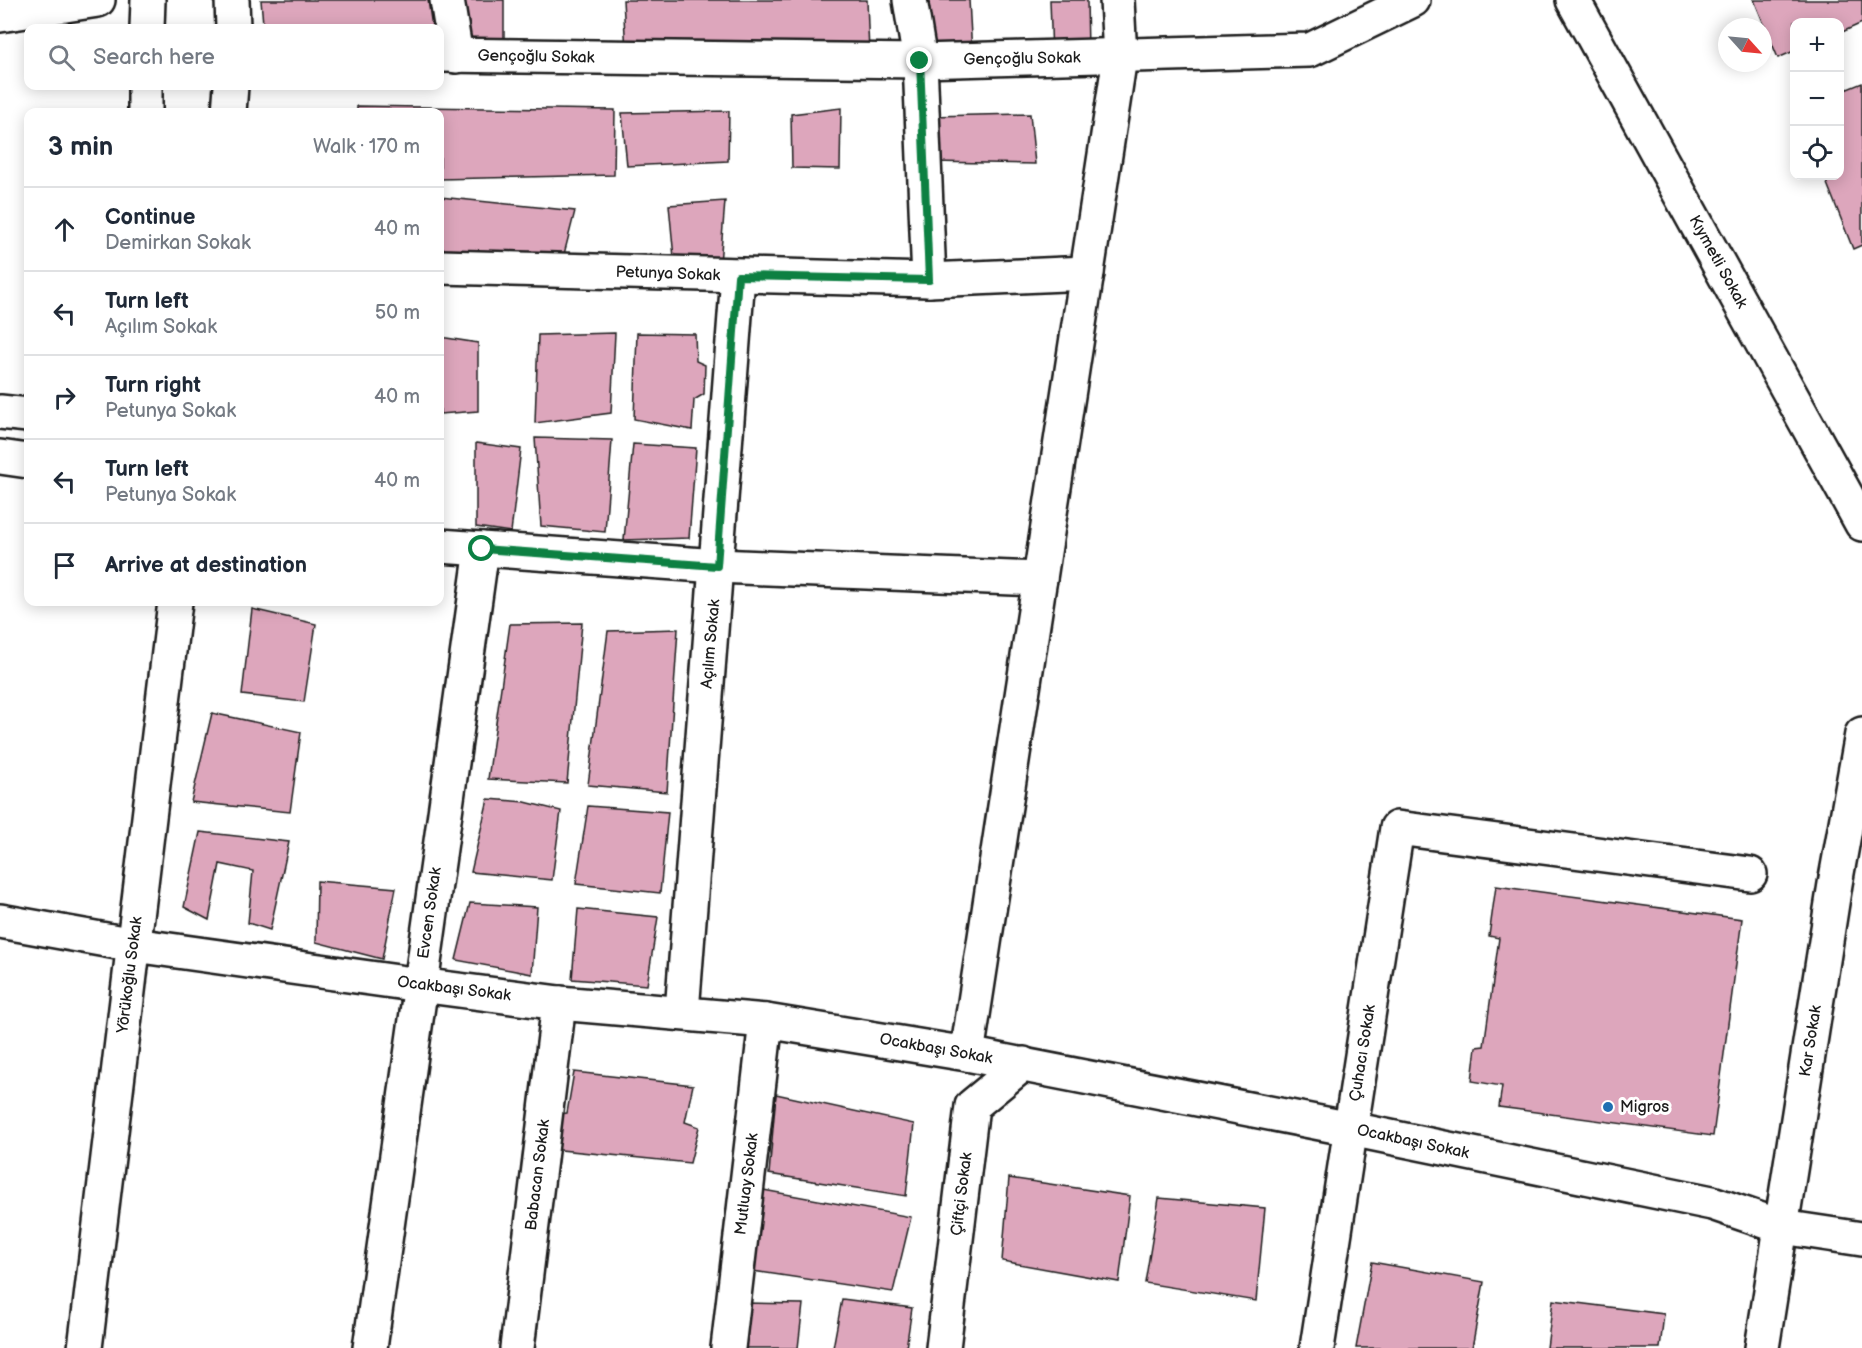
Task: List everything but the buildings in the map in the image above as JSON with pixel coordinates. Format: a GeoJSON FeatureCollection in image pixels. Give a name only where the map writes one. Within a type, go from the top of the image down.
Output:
{"type":"FeatureCollection","features":[{"type":"Feature","properties":{"kind":"street"},"geometry":{"type":"LineString","coordinates":[[0,15],[98,0]]}},
{"type":"Feature","properties":{"kind":"street"},"geometry":{"type":"LineString","coordinates":[[147,0],[147,24]]}},
{"type":"Feature","properties":{"kind":"street"},"geometry":{"type":"LineString","coordinates":[[232,0],[233,24]]}},
{"type":"Feature","properties":{"kind":"street"},"geometry":{"type":"LineString","coordinates":[[447,0],[448,55]]}},
{"type":"Feature","properties":{"kind":"street"},"geometry":{"type":"LineString","coordinates":[[910,0],[920,61],[929,280]]}},
{"type":"Feature","properties":{"kind":"street"},"geometry":{"type":"LineString","coordinates":[[967,1054],[1120,57],[1117,0]]}},
{"type":"Feature","properties":{"kind":"street","name":"Gençoğlu Sokak"},"geometry":{"type":"LineString","coordinates":[[448,55],[920,61],[1310,50],[1413,0]]}},
{"type":"Feature","properties":{"kind":"street","name":"Kıymetli Sokak"},"geometry":{"type":"LineString","coordinates":[[1573,0],[1862,524]]}},
{"type":"Feature","properties":{"kind":"street"},"geometry":{"type":"LineString","coordinates":[[145,90],[145,108]]}},
{"type":"Feature","properties":{"kind":"street"},"geometry":{"type":"LineString","coordinates":[[229,108],[231,90]]}},
{"type":"Feature","properties":{"kind":"street","name":"Petunya Sokak"},"geometry":{"type":"LineString","coordinates":[[444,267],[929,280],[1087,273]]}},
{"type":"Feature","properties":{"kind":"street","name":"Açılım Sokak"},"geometry":{"type":"LineString","coordinates":[[682,1012],[738,276]]}},
{"type":"Feature","properties":{"kind":"street"},"geometry":{"type":"LineString","coordinates":[[0,412],[24,415]]}},
{"type":"Feature","properties":{"kind":"street"},"geometry":{"type":"LineString","coordinates":[[0,457],[24,460]]}},
{"type":"Feature","properties":{"kind":"street"},"geometry":{"type":"LineString","coordinates":[[444,546],[717,566],[1040,579]]}},
{"type":"Feature","properties":{"kind":"street","name":"Evcen Sokak"},"geometry":{"type":"LineString","coordinates":[[370,1348],[482,549]]}},
{"type":"Feature","properties":{"kind":"street","name":"Yörükoğlu Sokak"},"geometry":{"type":"LineString","coordinates":[[85,1348],[175,606]]}},
{"type":"Feature","properties":{"kind":"street","name":"Kar Sokak"},"geometry":{"type":"LineString","coordinates":[[1762,1348],[1835,884],[1862,734]]}},
{"type":"Feature","properties":{"kind":"street","name":"Çuhacı Sokak"},"geometry":{"type":"LineString","coordinates":[[1317,1348],[1397,828],[1750,874]]}},
{"type":"Feature","properties":{"kind":"street","name":"Ocakbaşı Sokak"},"geometry":{"type":"LineString","coordinates":[[0,921],[134,945],[420,985],[559,1003],[766,1021],[967,1054],[1712,1203],[1782,1227],[1862,1239]]}},
{"type":"Feature","properties":{"kind":"street","name":"Babacan Sokak"},"geometry":{"type":"LineString","coordinates":[[517,1348],[559,1003]]}},
{"type":"Feature","properties":{"kind":"street","name":"Mutluay Sokak"},"geometry":{"type":"LineString","coordinates":[[728,1348],[766,1021]]}},
{"type":"Feature","properties":{"kind":"street","name":"Çiftçi Sokak"},"geometry":{"type":"LineString","coordinates":[[943,1348],[972,1106],[1023,1064]]}},
{"type":"Feature","properties":{"kind":"place","name":"Migros"},"geometry":{"type":"Point","coordinates":[1608,1107]}},
{"type":"Feature","properties":{"kind":"route"},"geometry":{"type":"LineString","coordinates":[[482,549],[717,566],[738,276],[929,280],[920,61]]}}]}
